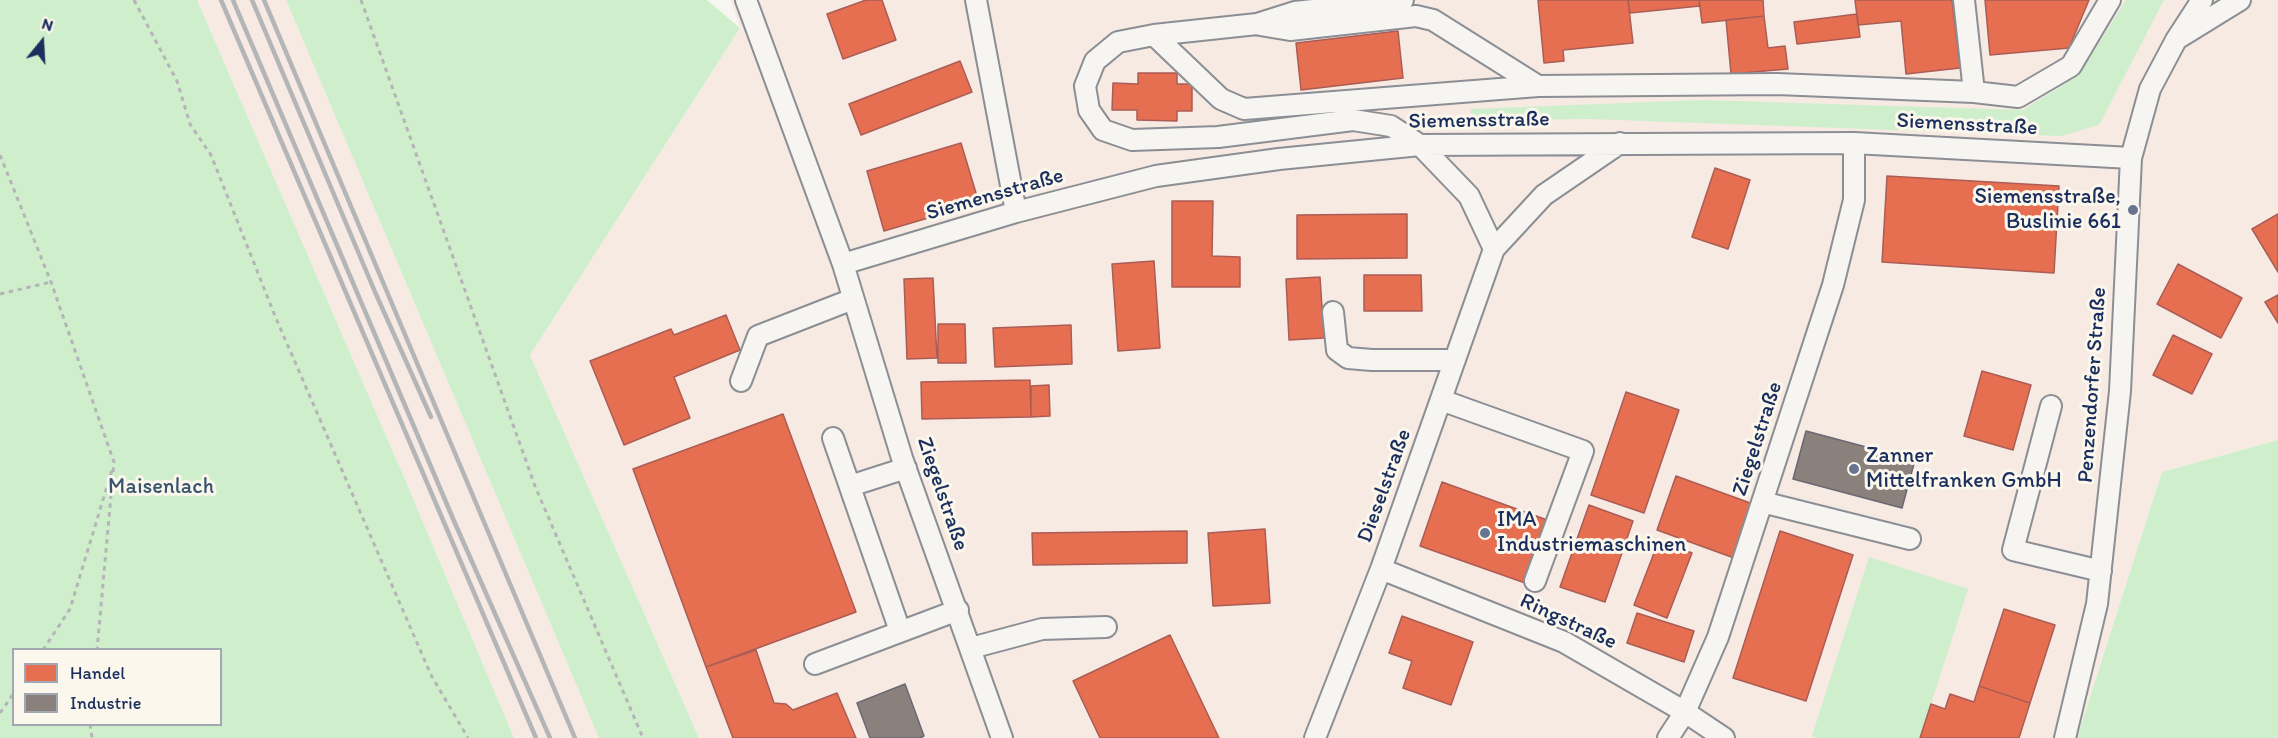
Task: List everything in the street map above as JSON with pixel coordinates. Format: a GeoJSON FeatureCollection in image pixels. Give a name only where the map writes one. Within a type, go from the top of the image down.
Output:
{"type":"FeatureCollection","features":[{"type":"Feature","properties":{"kind":"street","name":"Ziegelstraße"},"geometry":{"type":"LineString","coordinates":[[746,0],[843,264],[906,468],[1002,738]]}},
{"type":"Feature","properties":{"kind":"street"},"geometry":{"type":"LineString","coordinates":[[976,0],[1016,212]]}},
{"type":"Feature","properties":{"kind":"street"},"geometry":{"type":"LineString","coordinates":[[1403,0],[1294,12],[1257,24],[1154,35],[1118,42],[1095,61],[1085,86],[1089,110],[1103,130],[1132,140],[1207,137],[1353,120],[1391,126],[1420,145],[1469,196],[1494,249]]}},
{"type":"Feature","properties":{"kind":"street"},"geometry":{"type":"LineString","coordinates":[[1964,0],[1974,92]]}},
{"type":"Feature","properties":{"kind":"street"},"geometry":{"type":"LineString","coordinates":[[1154,35],[1221,99],[1244,109],[1538,87],[1777,84],[1974,92],[2018,97],[2072,66],[2110,0]]}},
{"type":"Feature","properties":{"kind":"street","name":"Penzendorfer Straße"},"geometry":{"type":"LineString","coordinates":[[2065,738],[2097,604],[2101,571],[2120,391],[2131,158],[2150,89],[2176,40],[2202,0]]}},
{"type":"Feature","properties":{"kind":"street"},"geometry":{"type":"LineString","coordinates":[[2176,40],[2240,0]]}},
{"type":"Feature","properties":{"kind":"street"},"geometry":{"type":"LineString","coordinates":[[1257,24],[1290,30],[1416,16],[1433,21],[1538,87]]}},
{"type":"Feature","properties":{"kind":"street","name":"Dieselstraße"},"geometry":{"type":"LineString","coordinates":[[1316,738],[1381,569],[1494,249],[1544,195],[1620,143]]}},
{"type":"Feature","properties":{"kind":"street","name":"Ziegelstraße"},"geometry":{"type":"LineString","coordinates":[[1668,738],[1685,712],[1718,637],[1836,274],[1854,200],[1854,143]]}},
{"type":"Feature","properties":{"kind":"street","name":"Siemensstraße"},"geometry":{"type":"LineString","coordinates":[[843,264],[1016,212],[1156,176],[1279,159],[1420,145],[1854,143],[2131,158]]}},
{"type":"Feature","properties":{"kind":"street"},"geometry":{"type":"LineString","coordinates":[[741,381],[758,336],[853,299]]}},
{"type":"Feature","properties":{"kind":"street"},"geometry":{"type":"LineString","coordinates":[[1333,312],[1336,350],[1348,358],[1455,360]]}},
{"type":"Feature","properties":{"kind":"street"},"geometry":{"type":"LineString","coordinates":[[1441,400],[1583,451],[1535,581]]}},
{"type":"Feature","properties":{"kind":"street"},"geometry":{"type":"LineString","coordinates":[[2051,406],[2013,550],[2101,571]]}},
{"type":"Feature","properties":{"kind":"street"},"geometry":{"type":"LineString","coordinates":[[833,438],[900,631]]}},
{"type":"Feature","properties":{"kind":"street"},"geometry":{"type":"LineString","coordinates":[[850,486],[906,468]]}},
{"type":"Feature","properties":{"kind":"street"},"geometry":{"type":"LineString","coordinates":[[1762,502],[1910,539]]}},
{"type":"Feature","properties":{"kind":"street","name":"Ringstraße"},"geometry":{"type":"LineString","coordinates":[[1381,569],[1564,642],[1685,712],[1724,738]]}},
{"type":"Feature","properties":{"kind":"street"},"geometry":{"type":"LineString","coordinates":[[815,664],[958,610]]}},
{"type":"Feature","properties":{"kind":"street"},"geometry":{"type":"LineString","coordinates":[[971,648],[1042,629],[1106,627]]}},
{"type":"Feature","properties":{"kind":"path"},"geometry":{"type":"LineString","coordinates":[[134,0],[177,81],[190,124],[211,155],[275,316],[431,675],[468,738]]}},
{"type":"Feature","properties":{"kind":"path"},"geometry":{"type":"LineString","coordinates":[[361,0],[535,486],[643,738]]}},
{"type":"Feature","properties":{"kind":"path"},"geometry":{"type":"LineString","coordinates":[[0,155],[51,282],[114,462],[97,648]]}},
{"type":"Feature","properties":{"kind":"path"},"geometry":{"type":"LineString","coordinates":[[0,294],[51,282]]}},
{"type":"Feature","properties":{"kind":"path"},"geometry":{"type":"LineString","coordinates":[[44,648],[70,609],[114,462]]}},
{"type":"Feature","properties":{"kind":"path"},"geometry":{"type":"LineString","coordinates":[[0,713],[12,696]]}},
{"type":"Feature","properties":{"kind":"shaded area"},"geometry":{"type":"Polygon","coordinates":[[[197,0],[286,0],[599,738],[514,738],[406,482],[197,0]]]}},
{"type":"Feature","properties":{"kind":"shaded area"},"geometry":{"type":"Polygon","coordinates":[[[731,0],[2278,0],[2278,440],[2162,472],[2077,738],[699,738],[530,355],[740,28],[731,0]]]}},
{"type":"Feature","properties":{"kind":"green space","name":"Maisenlach"},"geometry":{"type":"Polygon","coordinates":[[[0,0],[197,0],[406,482],[514,738],[0,738],[0,0]]]}},
{"type":"Feature","properties":{"kind":"green space"},"geometry":{"type":"Polygon","coordinates":[[[286,0],[707,0],[740,28],[530,355],[699,738],[599,738],[286,0]]]}},
{"type":"Feature","properties":{"kind":"green space"},"geometry":{"type":"Polygon","coordinates":[[[2126,0],[2164,0],[2099,125],[2061,136],[1590,119],[1473,120],[1470,109],[1702,100],[2023,110],[2079,75],[2126,0]]]}},
{"type":"Feature","properties":{"kind":"green space"},"geometry":{"type":"Polygon","coordinates":[[[2278,440],[2278,738],[2077,738],[2162,472],[2278,440]]]}},
{"type":"Feature","properties":{"kind":"green space"},"geometry":{"type":"Polygon","coordinates":[[[1869,557],[1968,589],[1920,738],[1817,738],[1812,736],[1869,557]]]}},
{"type":"Feature","properties":{"kind":"building: Handel"},"geometry":{"type":"Polygon","coordinates":[[[866,0],[882,0],[896,40],[843,59],[827,14],[866,0]]]}},
{"type":"Feature","properties":{"kind":"building: Handel"},"geometry":{"type":"Polygon","coordinates":[[[1538,0],[1628,0],[1633,43],[1563,50],[1564,61],[1544,63],[1538,0]]]}},
{"type":"Feature","properties":{"kind":"building: Handel"},"geometry":{"type":"Polygon","coordinates":[[[1628,0],[1699,0],[1700,6],[1630,13],[1628,0]]]}},
{"type":"Feature","properties":{"kind":"building: Handel"},"geometry":{"type":"Polygon","coordinates":[[[1699,0],[1763,0],[1764,16],[1702,23],[1699,0]]]}},
{"type":"Feature","properties":{"kind":"building: Handel"},"geometry":{"type":"Polygon","coordinates":[[[1855,0],[1952,0],[1960,68],[1906,74],[1901,21],[1858,25],[1855,0]]]}},
{"type":"Feature","properties":{"kind":"building: Handel"},"geometry":{"type":"Polygon","coordinates":[[[1985,0],[2089,0],[2069,48],[1990,55],[1985,0]]]}},
{"type":"Feature","properties":{"kind":"building: Handel"},"geometry":{"type":"Polygon","coordinates":[[[1857,14],[1860,37],[1797,44],[1794,22],[1857,14]]]}},
{"type":"Feature","properties":{"kind":"building: Handel"},"geometry":{"type":"Polygon","coordinates":[[[1764,16],[1768,48],[1785,46],[1788,69],[1731,74],[1726,20],[1764,16]]]}},
{"type":"Feature","properties":{"kind":"building: Handel"},"geometry":{"type":"Polygon","coordinates":[[[1398,31],[1403,78],[1301,90],[1296,43],[1398,31]]]}},
{"type":"Feature","properties":{"kind":"building: Handel"},"geometry":{"type":"Polygon","coordinates":[[[960,61],[972,92],[861,135],[849,104],[960,61]]]}},
{"type":"Feature","properties":{"kind":"building: Handel"},"geometry":{"type":"Polygon","coordinates":[[[1138,73],[1177,73],[1177,84],[1192,84],[1192,111],[1177,111],[1177,121],[1137,120],[1137,110],[1112,110],[1113,83],[1138,84],[1138,73]]]}},
{"type":"Feature","properties":{"kind":"building: Handel"},"geometry":{"type":"Polygon","coordinates":[[[961,143],[979,203],[884,231],[867,171],[961,143]]]}},
{"type":"Feature","properties":{"kind":"building: Handel"},"geometry":{"type":"Polygon","coordinates":[[[1715,168],[1750,180],[1728,249],[1692,237],[1715,168]]]}},
{"type":"Feature","properties":{"kind":"building: Handel"},"geometry":{"type":"Polygon","coordinates":[[[1887,176],[2059,186],[2054,273],[1882,262],[1887,176]]]}},
{"type":"Feature","properties":{"kind":"building: Handel"},"geometry":{"type":"Polygon","coordinates":[[[1172,201],[1213,201],[1212,256],[1240,257],[1240,287],[1172,287],[1172,201]]]}},
{"type":"Feature","properties":{"kind":"building: Handel"},"geometry":{"type":"Polygon","coordinates":[[[1407,214],[1407,258],[1297,259],[1297,215],[1407,214]]]}},
{"type":"Feature","properties":{"kind":"building: Handel"},"geometry":{"type":"Polygon","coordinates":[[[2278,214],[2278,272],[2252,229],[2278,214]]]}},
{"type":"Feature","properties":{"kind":"building: Handel"},"geometry":{"type":"Polygon","coordinates":[[[1154,261],[1160,348],[1118,351],[1112,264],[1154,261]]]}},
{"type":"Feature","properties":{"kind":"building: Handel"},"geometry":{"type":"Polygon","coordinates":[[[2178,264],[2242,298],[2221,338],[2157,304],[2178,264]]]}},
{"type":"Feature","properties":{"kind":"building: Handel"},"geometry":{"type":"Polygon","coordinates":[[[1364,275],[1421,275],[1422,311],[1364,311],[1364,275]]]}},
{"type":"Feature","properties":{"kind":"building: Handel"},"geometry":{"type":"Polygon","coordinates":[[[1320,277],[1324,338],[1289,340],[1286,279],[1320,277]]]}},
{"type":"Feature","properties":{"kind":"building: Handel"},"geometry":{"type":"Polygon","coordinates":[[[933,278],[937,358],[907,359],[904,279],[933,278]]]}},
{"type":"Feature","properties":{"kind":"building: Handel"},"geometry":{"type":"Polygon","coordinates":[[[2278,295],[2278,323],[2265,302],[2278,295]]]}},
{"type":"Feature","properties":{"kind":"building: Handel"},"geometry":{"type":"Polygon","coordinates":[[[726,315],[740,350],[674,377],[690,418],[624,445],[590,361],[671,329],[674,335],[726,315]]]}},
{"type":"Feature","properties":{"kind":"building: Handel"},"geometry":{"type":"Polygon","coordinates":[[[938,324],[965,324],[966,363],[938,363],[938,324]]]}},
{"type":"Feature","properties":{"kind":"building: Handel"},"geometry":{"type":"Polygon","coordinates":[[[1071,325],[1072,364],[995,367],[993,328],[1071,325]]]}},
{"type":"Feature","properties":{"kind":"building: Handel"},"geometry":{"type":"Polygon","coordinates":[[[2173,335],[2212,354],[2192,394],[2153,375],[2173,335]]]}},
{"type":"Feature","properties":{"kind":"building: Handel"},"geometry":{"type":"Polygon","coordinates":[[[1982,371],[2031,385],[2013,450],[1964,436],[1982,371]]]}},
{"type":"Feature","properties":{"kind":"building: Handel"},"geometry":{"type":"Polygon","coordinates":[[[1030,380],[1031,417],[922,419],[921,382],[1030,380]]]}},
{"type":"Feature","properties":{"kind":"building: Handel"},"geometry":{"type":"Polygon","coordinates":[[[1049,385],[1050,416],[1031,417],[1031,386],[1049,385]]]}},
{"type":"Feature","properties":{"kind":"building: Handel"},"geometry":{"type":"Polygon","coordinates":[[[1626,392],[1679,410],[1644,513],[1591,495],[1626,392]]]}},
{"type":"Feature","properties":{"kind":"building: Handel"},"geometry":{"type":"Polygon","coordinates":[[[783,414],[856,612],[706,667],[633,469],[783,414]]]}},
{"type":"Feature","properties":{"kind":"building: Handel"},"geometry":{"type":"Polygon","coordinates":[[[1676,476],[1753,504],[1734,558],[1657,530],[1676,476]]]}},
{"type":"Feature","properties":{"kind":"building: Handel","name":"IMA Industriemaschinen"},"geometry":{"type":"Polygon","coordinates":[[[1442,482],[1550,521],[1528,584],[1420,546],[1442,482]]]}},
{"type":"Feature","properties":{"kind":"building: Handel"},"geometry":{"type":"Polygon","coordinates":[[[1589,505],[1633,521],[1605,602],[1560,587],[1589,505]]]}},
{"type":"Feature","properties":{"kind":"building: Handel"},"geometry":{"type":"Polygon","coordinates":[[[1265,529],[1270,603],[1213,606],[1208,533],[1265,529]]]}},
{"type":"Feature","properties":{"kind":"building: Handel"},"geometry":{"type":"Polygon","coordinates":[[[1187,531],[1187,563],[1033,565],[1032,533],[1187,531]]]}},
{"type":"Feature","properties":{"kind":"building: Handel"},"geometry":{"type":"Polygon","coordinates":[[[1780,531],[1853,555],[1806,701],[1733,678],[1780,531]]]}},
{"type":"Feature","properties":{"kind":"building: Handel"},"geometry":{"type":"Polygon","coordinates":[[[1659,540],[1692,553],[1667,618],[1634,605],[1659,540]]]}},
{"type":"Feature","properties":{"kind":"building: Handel"},"geometry":{"type":"Polygon","coordinates":[[[2004,609],[2055,625],[2030,703],[1979,686],[2004,609]]]}},
{"type":"Feature","properties":{"kind":"building: Handel"},"geometry":{"type":"Polygon","coordinates":[[[1637,613],[1694,631],[1684,662],[1627,643],[1637,613]]]}},
{"type":"Feature","properties":{"kind":"building: Handel"},"geometry":{"type":"Polygon","coordinates":[[[1402,616],[1473,642],[1451,705],[1403,688],[1412,661],[1389,653],[1402,616]]]}},
{"type":"Feature","properties":{"kind":"building: Handel"},"geometry":{"type":"Polygon","coordinates":[[[1170,635],[1219,738],[1100,738],[1073,681],[1170,635]]]}},
{"type":"Feature","properties":{"kind":"building: Handel"},"geometry":{"type":"Polygon","coordinates":[[[756,650],[774,703],[786,704],[793,710],[837,693],[856,738],[733,738],[706,667],[756,650]]]}},
{"type":"Feature","properties":{"kind":"building: Handel"},"geometry":{"type":"Polygon","coordinates":[[[1979,686],[2030,703],[2019,738],[1920,738],[1931,704],[1945,709],[1950,694],[1974,702],[1979,686]]]}},
{"type":"Feature","properties":{"kind":"building: Industrie","name":"Zanner Mittelfranken GmbH"},"geometry":{"type":"Polygon","coordinates":[[[1806,431],[1915,460],[1902,508],[1793,479],[1806,431]]]}},
{"type":"Feature","properties":{"kind":"building: Industrie"},"geometry":{"type":"Polygon","coordinates":[[[905,684],[924,736],[920,738],[870,738],[857,703],[905,684]]]}},
{"type":"Feature","properties":{"kind":"railway"},"geometry":{"type":"LineString","coordinates":[[221,0],[536,738]]}},
{"type":"Feature","properties":{"kind":"railway"},"geometry":{"type":"LineString","coordinates":[[233,0],[454,521],[550,738]]}},
{"type":"Feature","properties":{"kind":"railway"},"geometry":{"type":"LineString","coordinates":[[252,0],[375,292],[431,417]]}},
{"type":"Feature","properties":{"kind":"railway"},"geometry":{"type":"LineString","coordinates":[[264,0],[575,738]]}},
{"type":"Feature","properties":{"kind":"place","name":"Siemensstraße, Buslinie 661"},"geometry":{"type":"Point","coordinates":[2133,210]}},
{"type":"Feature","properties":{"kind":"place","name":"Zanner Mittelfranken GmbH"},"geometry":{"type":"Point","coordinates":[1854,469]}},
{"type":"Feature","properties":{"kind":"place","name":"IMA Industriemaschinen"},"geometry":{"type":"Point","coordinates":[1485,533]}}]}
